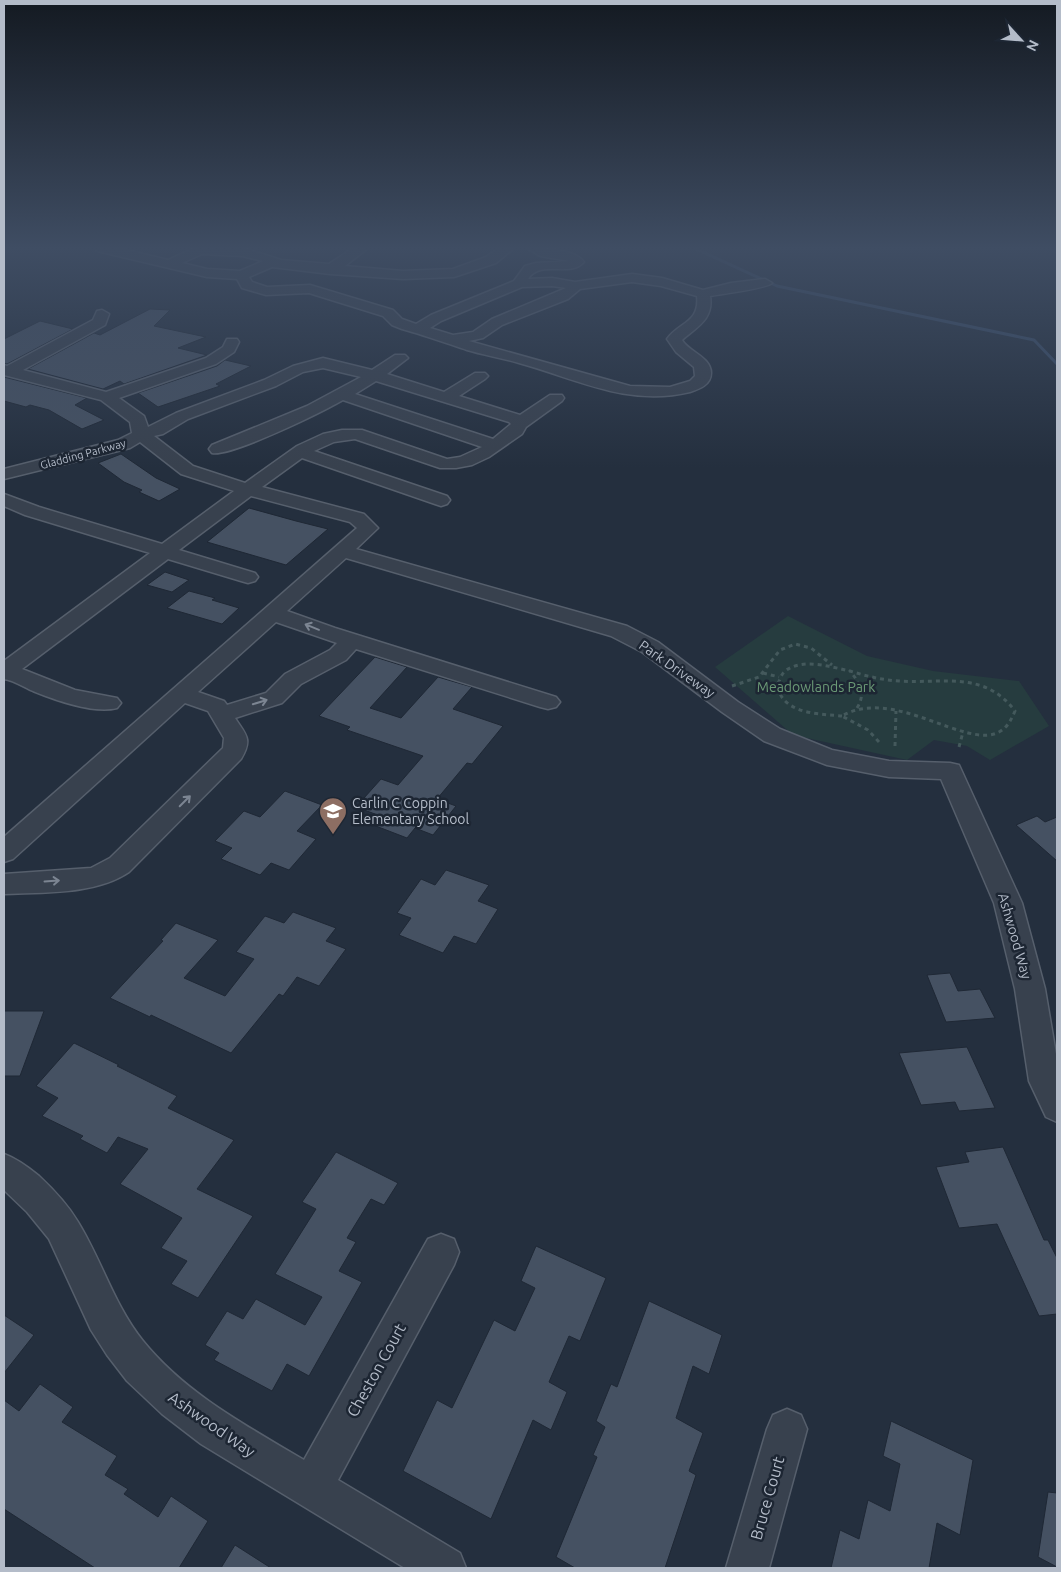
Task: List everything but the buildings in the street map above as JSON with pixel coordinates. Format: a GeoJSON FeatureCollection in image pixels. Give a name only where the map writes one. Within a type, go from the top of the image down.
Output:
{"type":"FeatureCollection","features":[{"type":"Feature","properties":{"kind":"street"},"geometry":{"type":"LineString","coordinates":[[7,371],[100,321]]}},
{"type":"Feature","properties":{"kind":"street"},"geometry":{"type":"LineString","coordinates":[[396,321],[452,340],[622,389],[642,391],[676,390],[698,383],[703,379],[702,366],[681,351],[674,340],[696,321]]}},
{"type":"Feature","properties":{"kind":"street"},"geometry":{"type":"LineString","coordinates":[[418,329],[431,321]]}},
{"type":"Feature","properties":{"kind":"street"},"geometry":{"type":"LineString","coordinates":[[452,340],[478,334],[500,321]]}},
{"type":"Feature","properties":{"kind":"street"},"geometry":{"type":"LineString","coordinates":[[107,397],[211,361],[230,349],[232,342]]}},
{"type":"Feature","properties":{"kind":"street"},"geometry":{"type":"LineString","coordinates":[[218,448],[283,424],[343,395],[376,376],[400,358]]}},
{"type":"Feature","properties":{"kind":"street"},"geometry":{"type":"LineString","coordinates":[[159,439],[187,426],[246,406],[303,380],[313,375],[323,363],[376,376],[515,419],[519,424]]}},
{"type":"Feature","properties":{"kind":"street"},"geometry":{"type":"LineString","coordinates":[[4,852],[368,528],[357,518],[247,489],[186,470],[159,439],[140,427],[107,397],[7,371]]}},
{"type":"Feature","properties":{"kind":"street"},"geometry":{"type":"LineString","coordinates":[[445,398],[480,376]]}},
{"type":"Feature","properties":{"kind":"street"},"geometry":{"type":"LineString","coordinates":[[343,395],[494,445]]}},
{"type":"Feature","properties":{"kind":"street"},"geometry":{"type":"LineString","coordinates":[[301,452],[415,472],[446,464],[460,464],[472,461],[516,430],[519,424],[556,398]]}},
{"type":"Feature","properties":{"kind":"street","name":"Gladding Parkway"},"geometry":{"type":"LineString","coordinates":[[4,460],[140,427]]}},
{"type":"Feature","properties":{"kind":"street","name":"Gladding Parkway"},"geometry":{"type":"LineString","coordinates":[[4,474],[124,444],[140,427]]}},
{"type":"Feature","properties":{"kind":"street"},"geometry":{"type":"LineString","coordinates":[[108,703],[86,701],[46,689],[5,671],[247,489],[301,452],[328,438],[343,433],[356,434],[415,472],[441,500]]}},
{"type":"Feature","properties":{"kind":"street"},"geometry":{"type":"LineString","coordinates":[[4,499],[32,511],[248,577]]}},
{"type":"Feature","properties":{"kind":"street","name":"Park Driveway"},"geometry":{"type":"LineString","coordinates":[[341,551],[619,631],[650,646],[730,707],[772,735],[827,757],[889,769],[954,759]]}},
{"type":"Feature","properties":{"kind":"street"},"geometry":{"type":"LineString","coordinates":[[272,613],[352,641],[548,702]]}},
{"type":"Feature","properties":{"kind":"street"},"geometry":{"type":"LineString","coordinates":[[221,714],[274,698],[293,679],[338,655],[352,641]]}},
{"type":"Feature","properties":{"kind":"street"},"geometry":{"type":"LineString","coordinates":[[4,884],[92,878],[104,875],[128,858],[232,753],[236,746],[236,738],[216,706],[181,694]]}},
{"type":"Feature","properties":{"kind":"street","name":"Ashwood Way"},"geometry":{"type":"LineString","coordinates":[[954,759],[1008,903],[1030,989],[1045,1081],[1057,1107]]}},
{"type":"Feature","properties":{"kind":"street","name":"Ashwood Way"},"geometry":{"type":"LineString","coordinates":[[4,1170],[46,1208],[66,1235],[98,1304],[119,1342],[148,1376],[179,1404],[215,1430],[445,1568]]}},
{"type":"Feature","properties":{"kind":"street","name":"Cheston Court"},"geometry":{"type":"LineString","coordinates":[[311,1488],[441,1252]]}},
{"type":"Feature","properties":{"kind":"street","name":"Bruce Court"},"geometry":{"type":"LineString","coordinates":[[747,1568],[788,1429]]}},
{"type":"Feature","properties":{"kind":"path"},"geometry":{"type":"LineString","coordinates":[[729,686],[749,682],[761,676],[772,657],[791,644],[802,644],[811,647],[832,666]]}},
{"type":"Feature","properties":{"kind":"path"},"geometry":{"type":"LineString","coordinates":[[842,716],[857,708],[896,711],[917,715],[963,732],[990,734],[1002,732],[1012,720],[1014,711],[1010,702],[997,692],[972,682],[895,681],[832,666],[799,664],[789,668],[779,677],[776,688],[781,698],[791,706],[814,715],[842,716],[876,736],[880,743]]}},
{"type":"Feature","properties":{"kind":"path"},"geometry":{"type":"LineString","coordinates":[[850,671],[862,687],[863,696],[857,708]]}},
{"type":"Feature","properties":{"kind":"path"},"geometry":{"type":"LineString","coordinates":[[763,673],[779,677]]}},
{"type":"Feature","properties":{"kind":"path"},"geometry":{"type":"LineString","coordinates":[[895,746],[896,711]]}},
{"type":"Feature","properties":{"kind":"path"},"geometry":{"type":"LineString","coordinates":[[954,759],[963,732]]}},
{"type":"Feature","properties":{"kind":"green space","name":"Meadowlands Park"},"geometry":{"type":"Polygon","coordinates":[[[788,616],[867,656],[933,671],[1019,681],[1049,726],[990,760],[967,746],[934,740],[907,760],[793,735],[715,667],[788,616]]]}},
{"type":"Feature","properties":{"kind":"waterway"},"geometry":{"type":"LineString","coordinates":[[945,321],[1034,340],[1057,364]]}},
{"type":"Feature","properties":{"kind":"place","name":"Carlin C Coppin Elementary School"},"geometry":{"type":"Point","coordinates":[333,835]}}]}
